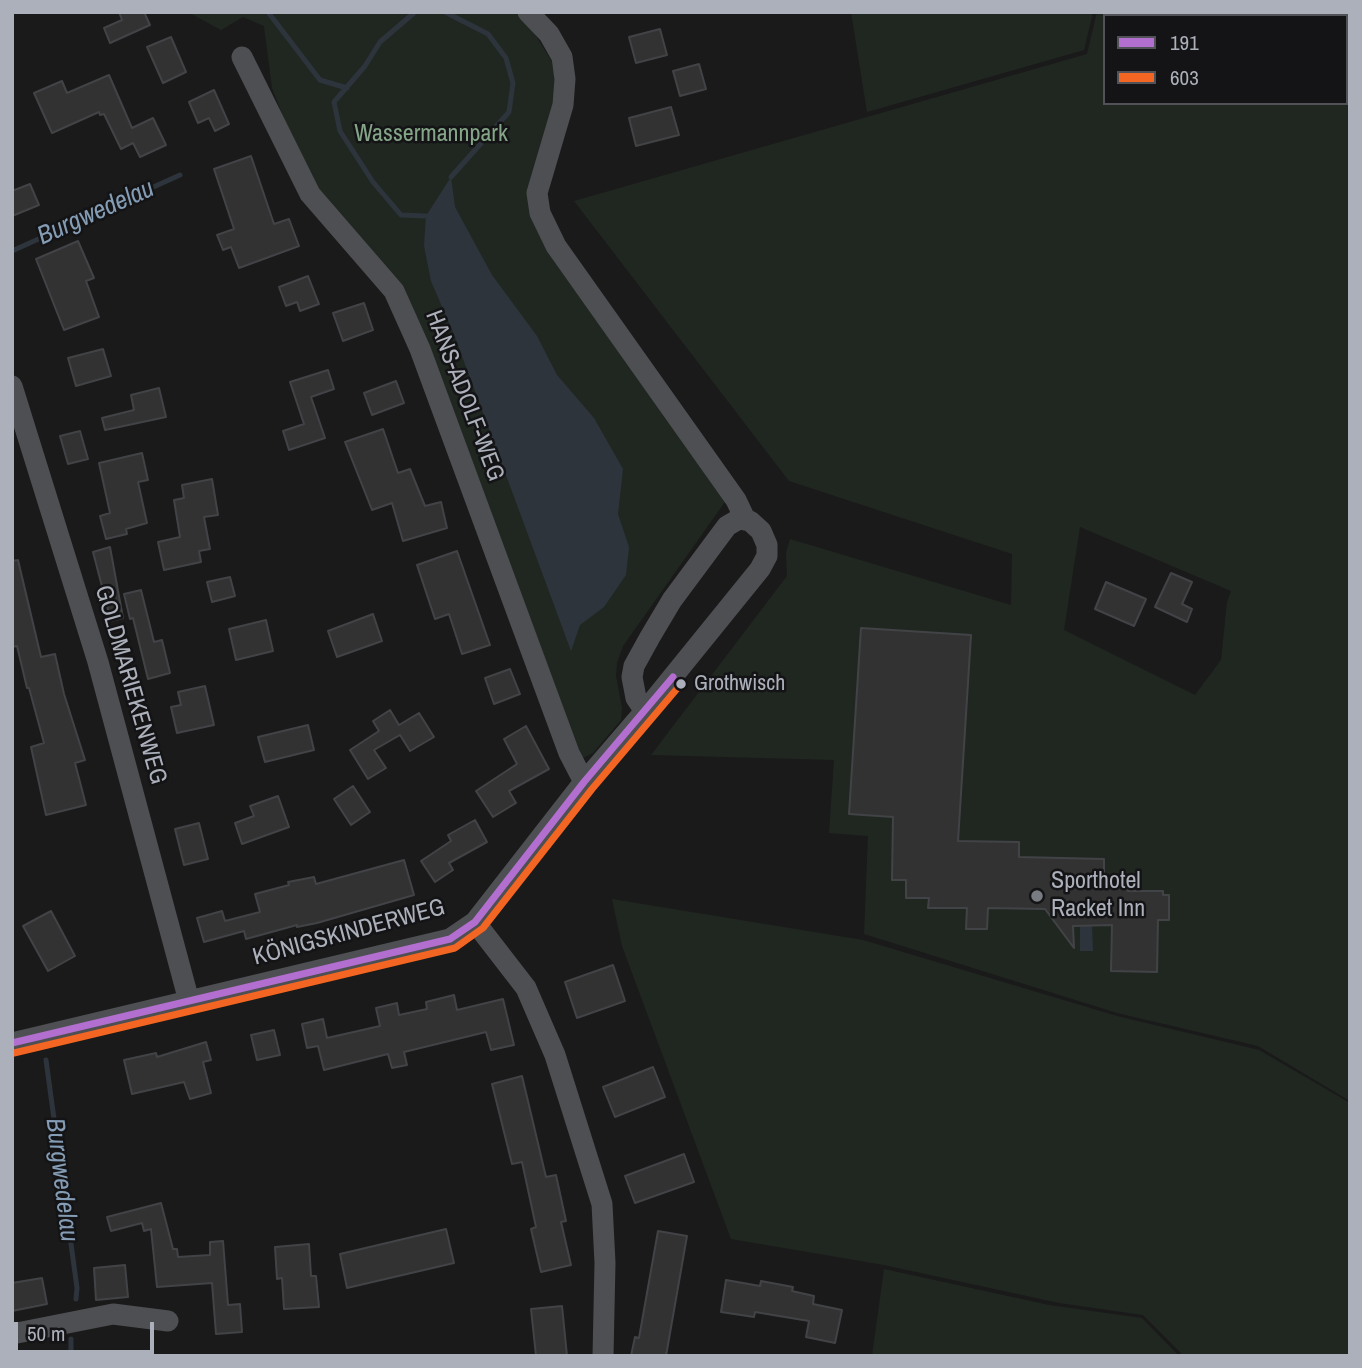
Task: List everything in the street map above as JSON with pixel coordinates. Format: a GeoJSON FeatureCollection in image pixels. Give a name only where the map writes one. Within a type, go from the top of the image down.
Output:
{"type":"FeatureCollection","features":[{"type":"Feature","properties":{"kind":"street"},"geometry":{"type":"LineString","coordinates":[[528,12],[549,34],[562,57],[565,79],[563,105],[537,193],[540,213],[556,246],[736,500],[745,519],[732,521],[713,543],[672,600],[641,653],[635,666],[633,690],[645,711]]}},
{"type":"Feature","properties":{"kind":"street","name":"HANS-ADOLF-WEG"},"geometry":{"type":"LineString","coordinates":[[242,57],[310,194],[394,290],[425,362],[569,753],[584,782]]}},
{"type":"Feature","properties":{"kind":"street","name":"GOLDMARIEKENWEG"},"geometry":{"type":"LineString","coordinates":[[12,386],[98,662],[189,1001]]}},
{"type":"Feature","properties":{"kind":"street","name":"KÖNIGSKINDERWEG"},"geometry":{"type":"LineString","coordinates":[[12,1043],[450,939],[475,922],[584,782],[645,711],[764,562],[767,550],[765,539],[755,525],[745,519]]}},
{"type":"Feature","properties":{"kind":"street"},"geometry":{"type":"LineString","coordinates":[[475,922],[526,988],[555,1055],[602,1204],[605,1263],[603,1356]]}},
{"type":"Feature","properties":{"kind":"street"},"geometry":{"type":"LineString","coordinates":[[12,1334],[113,1314],[168,1321]]}},
{"type":"Feature","properties":{"kind":"green space","name":"Wassermannpark"},"geometry":{"type":"Polygon","coordinates":[[[188,12],[516,12],[530,26],[552,62],[558,94],[537,224],[553,260],[727,499],[623,646],[616,676],[622,708],[621,720],[593,753],[583,758],[574,751],[399,291],[316,188],[284,119],[272,88],[264,26],[243,17],[221,30],[188,12]]]}},
{"type":"Feature","properties":{"kind":"green space"},"geometry":{"type":"Polygon","coordinates":[[[851,12],[1093,12],[1084,50],[867,112],[851,12]]]}},
{"type":"Feature","properties":{"kind":"green space"},"geometry":{"type":"Polygon","coordinates":[[[1097,12],[1350,12],[1350,1101],[1258,1046],[1117,1013],[864,934],[868,836],[829,833],[834,760],[651,755],[787,576],[786,553],[790,539],[1011,605],[1012,554],[789,481],[574,201],[1087,54],[1097,12]],[[1080,527],[1064,630],[1195,695],[1221,660],[1227,602],[1231,591],[1080,527]]]}},
{"type":"Feature","properties":{"kind":"green space"},"geometry":{"type":"Polygon","coordinates":[[[612,899],[863,940],[1117,1016],[1259,1050],[1350,1103],[1350,1356],[1184,1356],[1143,1315],[1059,1303],[884,1265],[731,1239],[622,946],[612,899]]]}},
{"type":"Feature","properties":{"kind":"green space"},"geometry":{"type":"Polygon","coordinates":[[[884,1269],[1049,1305],[1142,1318],[1179,1356],[872,1356],[884,1269]]]}},
{"type":"Feature","properties":{"kind":"shaded area"},"geometry":{"type":"Polygon","coordinates":[[[451,177],[455,207],[492,275],[537,336],[557,375],[594,418],[623,469],[618,514],[629,547],[626,575],[604,607],[580,625],[571,651],[455,337],[431,281],[424,246],[426,216],[451,177]]]}},
{"type":"Feature","properties":{"kind":"shaded area"},"geometry":{"type":"Polygon","coordinates":[[[1092,925],[1093,951],[1080,951],[1080,926],[1092,925]]]}},
{"type":"Feature","properties":{"kind":"building"},"geometry":{"type":"Polygon","coordinates":[[[119,12],[144,12],[150,25],[110,43],[104,28],[122,20],[119,12]]]}},
{"type":"Feature","properties":{"kind":"building"},"geometry":{"type":"Polygon","coordinates":[[[660,29],[667,55],[636,63],[629,37],[660,29]]]}},
{"type":"Feature","properties":{"kind":"building"},"geometry":{"type":"Polygon","coordinates":[[[171,37],[186,72],[163,83],[147,47],[171,37]]]}},
{"type":"Feature","properties":{"kind":"building"},"geometry":{"type":"Polygon","coordinates":[[[699,64],[706,89],[680,96],[673,71],[699,64]]]}},
{"type":"Feature","properties":{"kind":"building"},"geometry":{"type":"Polygon","coordinates":[[[109,75],[132,128],[153,118],[166,145],[140,157],[133,143],[121,149],[104,114],[100,115],[99,112],[52,133],[34,93],[62,81],[67,93],[109,75]]]}},
{"type":"Feature","properties":{"kind":"building"},"geometry":{"type":"Polygon","coordinates":[[[214,90],[229,124],[215,131],[209,118],[198,123],[189,102],[214,90]]]}},
{"type":"Feature","properties":{"kind":"building"},"geometry":{"type":"Polygon","coordinates":[[[671,107],[679,135],[636,146],[629,118],[671,107]]]}},
{"type":"Feature","properties":{"kind":"building"},"geometry":{"type":"Polygon","coordinates":[[[251,156],[274,224],[289,219],[299,246],[239,268],[231,247],[223,250],[217,235],[234,229],[214,169],[251,156]]]}},
{"type":"Feature","properties":{"kind":"building"},"geometry":{"type":"Polygon","coordinates":[[[30,184],[39,205],[12,216],[12,191],[30,184]]]}},
{"type":"Feature","properties":{"kind":"building"},"geometry":{"type":"Polygon","coordinates":[[[78,241],[94,278],[86,281],[99,317],[64,330],[36,259],[78,241]]]}},
{"type":"Feature","properties":{"kind":"building"},"geometry":{"type":"Polygon","coordinates":[[[308,276],[319,304],[300,311],[297,302],[286,306],[279,287],[308,276]]]}},
{"type":"Feature","properties":{"kind":"building"},"geometry":{"type":"Polygon","coordinates":[[[364,303],[373,330],[343,341],[333,313],[364,303]]]}},
{"type":"Feature","properties":{"kind":"building"},"geometry":{"type":"Polygon","coordinates":[[[103,349],[111,376],[76,386],[68,358],[103,349]]]}},
{"type":"Feature","properties":{"kind":"building"},"geometry":{"type":"Polygon","coordinates":[[[328,370],[334,389],[311,397],[325,438],[289,450],[283,431],[304,424],[290,382],[328,370]]]}},
{"type":"Feature","properties":{"kind":"building"},"geometry":{"type":"Polygon","coordinates":[[[396,381],[404,403],[372,415],[364,393],[396,381]]]}},
{"type":"Feature","properties":{"kind":"building"},"geometry":{"type":"Polygon","coordinates":[[[159,388],[166,417],[105,430],[102,418],[134,410],[131,395],[159,388]]]}},
{"type":"Feature","properties":{"kind":"building"},"geometry":{"type":"Polygon","coordinates":[[[383,429],[398,473],[410,469],[425,506],[441,502],[447,528],[403,541],[392,503],[372,510],[345,442],[383,429]]]}},
{"type":"Feature","properties":{"kind":"building"},"geometry":{"type":"Polygon","coordinates":[[[80,431],[88,459],[68,464],[60,436],[80,431]]]}},
{"type":"Feature","properties":{"kind":"building"},"geometry":{"type":"Polygon","coordinates":[[[142,453],[148,480],[138,482],[147,523],[126,529],[127,534],[106,539],[100,516],[110,513],[99,463],[142,453]]]}},
{"type":"Feature","properties":{"kind":"building"},"geometry":{"type":"Polygon","coordinates":[[[212,479],[218,515],[204,517],[210,549],[199,551],[201,562],[164,570],[158,542],[180,537],[174,500],[184,498],[182,485],[212,479]]]}},
{"type":"Feature","properties":{"kind":"building"},"geometry":{"type":"Polygon","coordinates":[[[110,547],[123,618],[111,621],[93,552],[110,547]]]}},
{"type":"Feature","properties":{"kind":"building"},"geometry":{"type":"Polygon","coordinates":[[[457,551],[490,645],[462,654],[449,614],[435,619],[417,565],[457,551]]]}},
{"type":"Feature","properties":{"kind":"building"},"geometry":{"type":"Polygon","coordinates":[[[18,560],[41,657],[55,654],[64,694],[85,760],[75,763],[86,805],[46,815],[31,747],[44,743],[17,646],[12,647],[12,561],[18,560]]]}},
{"type":"Feature","properties":{"kind":"building"},"geometry":{"type":"Polygon","coordinates":[[[1171,573],[1192,582],[1182,604],[1192,609],[1187,622],[1155,607],[1171,573]]]}},
{"type":"Feature","properties":{"kind":"building"},"geometry":{"type":"Polygon","coordinates":[[[230,577],[235,596],[212,602],[207,582],[230,577]]]}},
{"type":"Feature","properties":{"kind":"building"},"geometry":{"type":"Polygon","coordinates":[[[1106,582],[1146,599],[1134,626],[1095,609],[1106,582]]]}},
{"type":"Feature","properties":{"kind":"building"},"geometry":{"type":"Polygon","coordinates":[[[141,590],[154,642],[162,640],[170,673],[148,679],[133,618],[130,619],[124,594],[141,590]]]}},
{"type":"Feature","properties":{"kind":"building"},"geometry":{"type":"Polygon","coordinates":[[[373,614],[382,641],[337,657],[328,631],[373,614]]]}},
{"type":"Feature","properties":{"kind":"building"},"geometry":{"type":"Polygon","coordinates":[[[266,620],[273,651],[236,660],[229,629],[266,620]]]}},
{"type":"Feature","properties":{"kind":"building"},"geometry":{"type":"Polygon","coordinates":[[[861,628],[971,635],[958,841],[1019,842],[1019,857],[1104,859],[1104,887],[1128,887],[1128,891],[1163,891],[1163,895],[1169,895],[1169,920],[1158,920],[1157,972],[1111,971],[1112,925],[1073,926],[1074,948],[1045,909],[988,908],[987,929],[966,929],[967,908],[928,908],[929,898],[906,898],[906,880],[892,880],[893,817],[849,814],[861,628]]]}},
{"type":"Feature","properties":{"kind":"building"},"geometry":{"type":"Polygon","coordinates":[[[510,669],[520,694],[494,704],[485,678],[510,669]]]}},
{"type":"Feature","properties":{"kind":"building"},"geometry":{"type":"Polygon","coordinates":[[[205,686],[214,725],[177,733],[171,707],[181,705],[178,692],[205,686]]]}},
{"type":"Feature","properties":{"kind":"building"},"geometry":{"type":"Polygon","coordinates":[[[390,710],[399,725],[419,713],[434,737],[410,751],[400,735],[374,750],[386,768],[368,779],[350,750],[379,731],[373,721],[390,710]]]}},
{"type":"Feature","properties":{"kind":"building"},"geometry":{"type":"Polygon","coordinates":[[[308,725],[314,750],[265,762],[258,737],[308,725]]]}},
{"type":"Feature","properties":{"kind":"building"},"geometry":{"type":"Polygon","coordinates":[[[526,726],[549,769],[509,791],[516,803],[493,817],[476,791],[517,764],[504,739],[526,726]]]}},
{"type":"Feature","properties":{"kind":"building"},"geometry":{"type":"Polygon","coordinates":[[[353,786],[370,812],[351,825],[334,799],[353,786]]]}},
{"type":"Feature","properties":{"kind":"building"},"geometry":{"type":"Polygon","coordinates":[[[278,796],[289,827],[242,844],[235,823],[254,816],[250,806],[278,796]]]}},
{"type":"Feature","properties":{"kind":"building"},"geometry":{"type":"Polygon","coordinates":[[[475,820],[487,842],[449,863],[453,870],[435,882],[421,861],[451,841],[448,835],[475,820]]]}},
{"type":"Feature","properties":{"kind":"building"},"geometry":{"type":"Polygon","coordinates":[[[199,823],[208,859],[184,865],[175,829],[199,823]]]}},
{"type":"Feature","properties":{"kind":"building"},"geometry":{"type":"Polygon","coordinates":[[[404,860],[414,895],[317,923],[297,925],[246,939],[244,931],[204,942],[197,918],[222,911],[225,921],[260,912],[255,894],[289,885],[288,882],[314,877],[316,884],[404,860]]]}},
{"type":"Feature","properties":{"kind":"building"},"geometry":{"type":"Polygon","coordinates":[[[51,911],[75,956],[48,971],[23,926],[51,911]]]}},
{"type":"Feature","properties":{"kind":"building"},"geometry":{"type":"Polygon","coordinates":[[[613,965],[625,1001],[577,1018],[565,982],[613,965]]]}},
{"type":"Feature","properties":{"kind":"building"},"geometry":{"type":"Polygon","coordinates":[[[454,995],[457,1010],[503,999],[514,1045],[491,1050],[486,1032],[404,1052],[407,1065],[392,1068],[388,1054],[324,1070],[318,1046],[307,1048],[302,1024],[323,1019],[327,1038],[380,1026],[376,1008],[397,1003],[399,1015],[427,1009],[426,1002],[454,995]]]}},
{"type":"Feature","properties":{"kind":"building"},"geometry":{"type":"Polygon","coordinates":[[[274,1030],[280,1055],[257,1060],[251,1035],[274,1030]]]}},
{"type":"Feature","properties":{"kind":"building"},"geometry":{"type":"Polygon","coordinates":[[[206,1042],[211,1060],[203,1062],[211,1093],[190,1099],[184,1082],[132,1094],[124,1060],[156,1053],[157,1057],[206,1042]]]}},
{"type":"Feature","properties":{"kind":"building"},"geometry":{"type":"Polygon","coordinates":[[[653,1067],[665,1097],[615,1117],[603,1087],[653,1067]]]}},
{"type":"Feature","properties":{"kind":"building"},"geometry":{"type":"Polygon","coordinates":[[[522,1076],[546,1177],[556,1175],[566,1221],[561,1222],[571,1265],[541,1272],[531,1229],[536,1227],[522,1162],[512,1164],[492,1084],[522,1076]]]}},
{"type":"Feature","properties":{"kind":"building"},"geometry":{"type":"Polygon","coordinates":[[[684,1154],[694,1182],[635,1203],[625,1176],[684,1154]]]}},
{"type":"Feature","properties":{"kind":"building"},"geometry":{"type":"Polygon","coordinates":[[[161,1203],[173,1249],[177,1249],[178,1257],[210,1255],[210,1242],[223,1241],[228,1305],[240,1304],[242,1332],[216,1334],[212,1283],[157,1287],[151,1229],[144,1231],[142,1223],[111,1231],[107,1217],[161,1203]]]}},
{"type":"Feature","properties":{"kind":"building"},"geometry":{"type":"Polygon","coordinates":[[[446,1229],[454,1263],[347,1288],[340,1254],[446,1229]]]}},
{"type":"Feature","properties":{"kind":"building"},"geometry":{"type":"Polygon","coordinates":[[[658,1231],[687,1236],[666,1356],[631,1356],[635,1337],[639,1338],[658,1231]]]}},
{"type":"Feature","properties":{"kind":"building"},"geometry":{"type":"Polygon","coordinates":[[[309,1244],[311,1276],[316,1276],[319,1307],[284,1309],[282,1278],[277,1279],[275,1247],[309,1244]]]}},
{"type":"Feature","properties":{"kind":"building"},"geometry":{"type":"Polygon","coordinates":[[[125,1265],[128,1297],[96,1300],[94,1268],[125,1265]]]}},
{"type":"Feature","properties":{"kind":"building"},"geometry":{"type":"Polygon","coordinates":[[[42,1278],[47,1304],[12,1311],[12,1283],[42,1278]]]}},
{"type":"Feature","properties":{"kind":"building"},"geometry":{"type":"Polygon","coordinates":[[[726,1280],[760,1286],[761,1281],[793,1287],[792,1291],[814,1296],[813,1304],[842,1310],[835,1343],[806,1337],[809,1321],[755,1312],[754,1317],[721,1312],[726,1280]]]}},
{"type":"Feature","properties":{"kind":"building"},"geometry":{"type":"Polygon","coordinates":[[[562,1306],[567,1356],[536,1356],[531,1309],[562,1306]]]}},
{"type":"Feature","properties":{"kind":"waterway"},"geometry":{"type":"LineString","coordinates":[[268,12],[320,80],[347,88]]}},
{"type":"Feature","properties":{"kind":"waterway"},"geometry":{"type":"LineString","coordinates":[[415,12],[380,42],[365,66],[334,102],[340,131],[373,182],[401,215],[426,216]]}},
{"type":"Feature","properties":{"kind":"waterway"},"geometry":{"type":"LineString","coordinates":[[445,12],[488,34],[506,58],[513,83],[509,112],[451,177]]}},
{"type":"Feature","properties":{"kind":"waterway","name":"Burgwedelau"},"geometry":{"type":"LineString","coordinates":[[12,251],[180,175]]}},
{"type":"Feature","properties":{"kind":"waterway","name":"Burgwedelau"},"geometry":{"type":"LineString","coordinates":[[46,1060],[77,1288],[76,1299]]}},
{"type":"Feature","properties":{"kind":"waterway","name":"Burgwedelau"},"geometry":{"type":"LineString","coordinates":[[71,1339],[71,1356]]}},
{"type":"Feature","properties":{"kind":"transit line","name":"191"},"geometry":{"type":"LineString","coordinates":[[12,1043],[450,939],[475,922],[584,782],[673,677]]}},
{"type":"Feature","properties":{"kind":"transit line","name":"603"},"geometry":{"type":"LineString","coordinates":[[14,1053],[455,948],[483,928],[592,789],[681,684]]}},
{"type":"Feature","properties":{"kind":"place","name":"Grothwisch"},"geometry":{"type":"Point","coordinates":[681,684]}},
{"type":"Feature","properties":{"kind":"place","name":"Sporthotel Racket Inn"},"geometry":{"type":"Point","coordinates":[1037,896]}}]}
